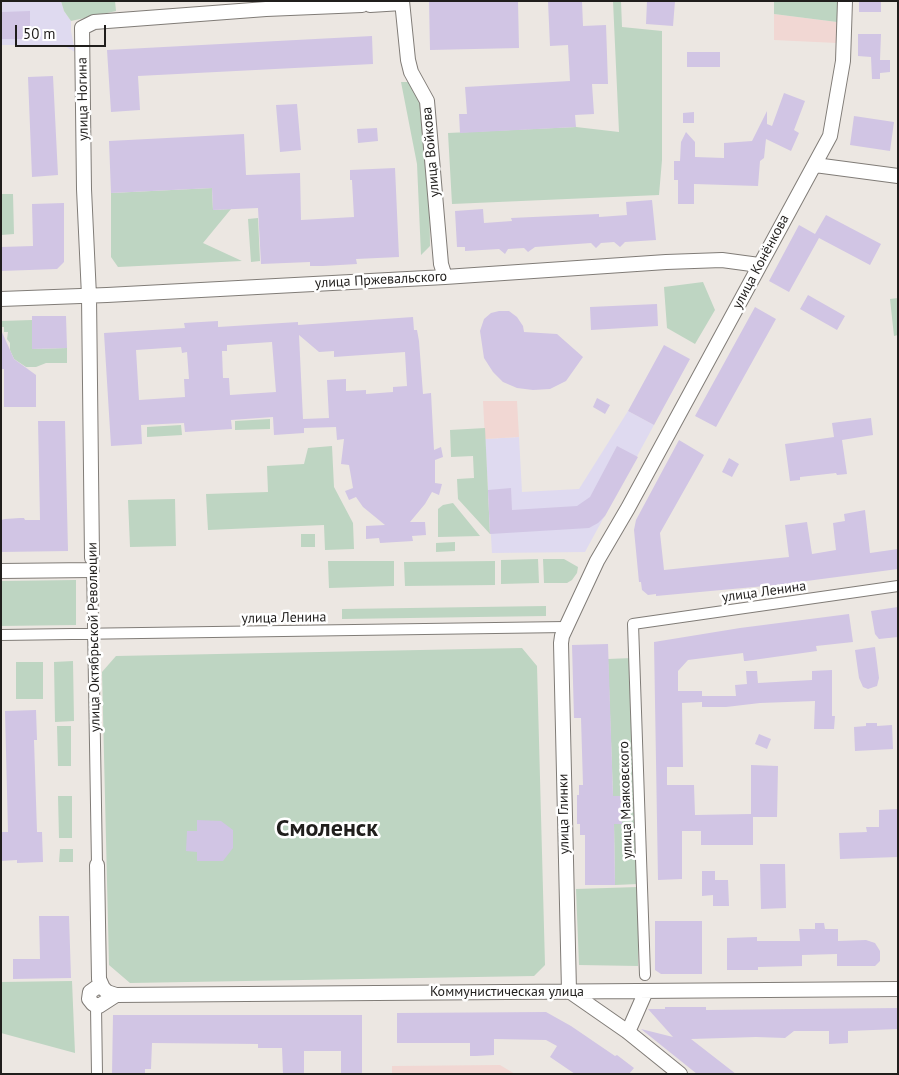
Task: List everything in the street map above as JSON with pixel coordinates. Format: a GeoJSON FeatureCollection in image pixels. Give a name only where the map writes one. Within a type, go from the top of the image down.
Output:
{"type":"FeatureCollection","features":[{"type":"Feature","properties":{"kind":"street","name":"улица Конёнкова"},"geometry":{"type":"LineString","coordinates":[[564,632],[598,561],[830,136],[845,48],[845,1]]}},
{"type":"Feature","properties":{"kind":"street","name":"улица Ногина"},"geometry":{"type":"LineString","coordinates":[[89,296],[84,189],[82,28],[94,22],[267,5],[366,5],[402,2]]}},
{"type":"Feature","properties":{"kind":"street","name":"улица Войкова"},"geometry":{"type":"LineString","coordinates":[[402,2],[411,72],[427,101],[441,264],[445,277]]}},
{"type":"Feature","properties":{"kind":"street"},"geometry":{"type":"LineString","coordinates":[[814,165],[898,176]]}},
{"type":"Feature","properties":{"kind":"street","name":"улица Пржевальского"},"geometry":{"type":"LineString","coordinates":[[1,299],[445,277],[722,260],[760,266]]}},
{"type":"Feature","properties":{"kind":"street","name":"улица Октябрьской Революции"},"geometry":{"type":"LineString","coordinates":[[89,296],[99,985],[90,992],[89,999],[96,1006]]}},
{"type":"Feature","properties":{"kind":"street"},"geometry":{"type":"LineString","coordinates":[[1,571],[92,564]]}},
{"type":"Feature","properties":{"kind":"street","name":"улица Ленина"},"geometry":{"type":"LineString","coordinates":[[634,624],[898,586]]}},
{"type":"Feature","properties":{"kind":"street","name":"улица Маяковского"},"geometry":{"type":"LineString","coordinates":[[634,624],[645,975]]}},
{"type":"Feature","properties":{"kind":"street","name":"улица Ленина"},"geometry":{"type":"LineString","coordinates":[[1,635],[564,632]]}},
{"type":"Feature","properties":{"kind":"street","name":"улица Глинки"},"geometry":{"type":"LineString","coordinates":[[564,632],[561,643],[569,991]]}},
{"type":"Feature","properties":{"kind":"street"},"geometry":{"type":"LineString","coordinates":[[97,1074],[96,1006],[103,1005],[116,995],[99,985]]}},
{"type":"Feature","properties":{"kind":"street","name":"Коммунистическая улица"},"geometry":{"type":"LineString","coordinates":[[116,995],[898,989]]}},
{"type":"Feature","properties":{"kind":"street"},"geometry":{"type":"LineString","coordinates":[[569,991],[628,1032],[680,1074]]}},
{"type":"Feature","properties":{"kind":"street"},"geometry":{"type":"LineString","coordinates":[[628,1032],[646,991]]}},
{"type":"Feature","properties":{"kind":"street"},"geometry":{"type":"LineString","coordinates":[[620,992],[634,997],[636,1016],[625,1024],[610,1020],[604,1012],[604,1001],[612,993],[620,992]]}},
{"type":"Feature","properties":{"kind":"shaded area"},"geometry":{"type":"Polygon","coordinates":[[[1,1],[61,1],[64,11],[71,21],[75,52],[63,45],[1,45],[1,1]]]}},
{"type":"Feature","properties":{"kind":"shaded area"},"geometry":{"type":"Polygon","coordinates":[[[774,14],[837,22],[837,43],[774,40],[774,14]]]}},
{"type":"Feature","properties":{"kind":"shaded area"},"geometry":{"type":"Polygon","coordinates":[[[483,401],[517,401],[519,437],[485,439],[483,401]]]}},
{"type":"Feature","properties":{"kind":"shaded area"},"geometry":{"type":"Polygon","coordinates":[[[628,411],[654,425],[585,552],[492,553],[485,439],[519,437],[522,492],[579,489],[628,411]]]}},
{"type":"Feature","properties":{"kind":"shaded area"},"geometry":{"type":"Polygon","coordinates":[[[500,1065],[515,1074],[392,1074],[392,1066],[500,1065]]]}},
{"type":"Feature","properties":{"kind":"green space"},"geometry":{"type":"Polygon","coordinates":[[[61,1],[115,1],[116,11],[71,21],[64,11],[61,1]]]}},
{"type":"Feature","properties":{"kind":"green space"},"geometry":{"type":"Polygon","coordinates":[[[613,1],[621,1],[622,27],[662,31],[662,160],[659,195],[452,204],[448,133],[576,127],[619,132],[613,1]]]}},
{"type":"Feature","properties":{"kind":"green space"},"geometry":{"type":"Polygon","coordinates":[[[774,1],[837,1],[837,22],[774,14],[774,1]]]}},
{"type":"Feature","properties":{"kind":"green space"},"geometry":{"type":"Polygon","coordinates":[[[401,82],[411,82],[423,107],[429,179],[430,246],[421,255],[417,164],[401,82]]]}},
{"type":"Feature","properties":{"kind":"green space"},"geometry":{"type":"Polygon","coordinates":[[[212,188],[213,210],[231,209],[203,243],[242,261],[118,267],[111,257],[111,193],[212,188]]]}},
{"type":"Feature","properties":{"kind":"green space"},"geometry":{"type":"Polygon","coordinates":[[[1,194],[13,194],[14,234],[1,235],[1,194]]]}},
{"type":"Feature","properties":{"kind":"green space"},"geometry":{"type":"Polygon","coordinates":[[[258,218],[260,261],[251,262],[248,219],[258,218]]]}},
{"type":"Feature","properties":{"kind":"green space"},"geometry":{"type":"Polygon","coordinates":[[[703,282],[715,310],[695,344],[667,328],[664,287],[703,282]]]}},
{"type":"Feature","properties":{"kind":"green space"},"geometry":{"type":"Polygon","coordinates":[[[898,298],[898,335],[894,336],[890,299],[898,298]]]}},
{"type":"Feature","properties":{"kind":"green space"},"geometry":{"type":"Polygon","coordinates":[[[32,320],[32,349],[67,348],[67,363],[46,363],[36,367],[26,367],[14,359],[10,350],[10,343],[7,339],[8,332],[4,332],[4,327],[1,327],[1,321],[32,320]]]}},
{"type":"Feature","properties":{"kind":"green space"},"geometry":{"type":"Polygon","coordinates":[[[270,419],[270,429],[235,430],[235,421],[270,419]]]}},
{"type":"Feature","properties":{"kind":"green space"},"geometry":{"type":"Polygon","coordinates":[[[181,425],[182,435],[147,437],[147,427],[181,425]]]}},
{"type":"Feature","properties":{"kind":"green space"},"geometry":{"type":"Polygon","coordinates":[[[485,428],[490,534],[458,499],[457,479],[474,478],[473,456],[451,457],[450,430],[485,428]]]}},
{"type":"Feature","properties":{"kind":"green space"},"geometry":{"type":"Polygon","coordinates":[[[332,446],[334,487],[353,523],[354,549],[325,550],[324,525],[208,530],[206,494],[268,492],[267,466],[304,464],[308,448],[332,446]]]}},
{"type":"Feature","properties":{"kind":"green space"},"geometry":{"type":"Polygon","coordinates":[[[175,499],[176,546],[130,547],[128,500],[175,499]]]}},
{"type":"Feature","properties":{"kind":"green space"},"geometry":{"type":"Polygon","coordinates":[[[453,503],[480,536],[438,537],[438,509],[443,505],[453,503]]]}},
{"type":"Feature","properties":{"kind":"green space"},"geometry":{"type":"Polygon","coordinates":[[[301,534],[315,534],[315,547],[301,547],[301,534]]]}},
{"type":"Feature","properties":{"kind":"green space"},"geometry":{"type":"Polygon","coordinates":[[[455,542],[455,551],[436,552],[436,543],[455,542]]]}},
{"type":"Feature","properties":{"kind":"green space"},"geometry":{"type":"Polygon","coordinates":[[[538,559],[539,583],[501,584],[501,560],[538,559]]]}},
{"type":"Feature","properties":{"kind":"green space"},"geometry":{"type":"Polygon","coordinates":[[[543,559],[564,559],[578,567],[577,573],[567,583],[544,583],[543,559]]]}},
{"type":"Feature","properties":{"kind":"green space"},"geometry":{"type":"Polygon","coordinates":[[[328,561],[394,561],[394,586],[329,588],[328,561]]]}},
{"type":"Feature","properties":{"kind":"green space"},"geometry":{"type":"Polygon","coordinates":[[[495,561],[495,585],[405,586],[404,562],[495,561]]]}},
{"type":"Feature","properties":{"kind":"green space"},"geometry":{"type":"Polygon","coordinates":[[[76,580],[76,625],[1,626],[1,581],[76,580]]]}},
{"type":"Feature","properties":{"kind":"green space"},"geometry":{"type":"Polygon","coordinates":[[[546,606],[546,616],[342,619],[342,609],[546,606]]]}},
{"type":"Feature","properties":{"kind":"green space"},"geometry":{"type":"Polygon","coordinates":[[[522,648],[537,666],[545,965],[534,976],[130,983],[109,965],[102,672],[116,656],[522,648]]]}},
{"type":"Feature","properties":{"kind":"green space"},"geometry":{"type":"Polygon","coordinates":[[[632,658],[638,884],[615,885],[614,824],[622,824],[622,796],[613,796],[608,659],[632,658]]]}},
{"type":"Feature","properties":{"kind":"green space"},"geometry":{"type":"Polygon","coordinates":[[[73,661],[74,721],[55,722],[54,662],[73,661]]]}},
{"type":"Feature","properties":{"kind":"green space"},"geometry":{"type":"Polygon","coordinates":[[[16,662],[43,662],[43,699],[16,699],[16,662]]]}},
{"type":"Feature","properties":{"kind":"green space"},"geometry":{"type":"Polygon","coordinates":[[[57,726],[71,726],[71,766],[58,766],[57,726]]]}},
{"type":"Feature","properties":{"kind":"green space"},"geometry":{"type":"Polygon","coordinates":[[[58,796],[72,796],[72,838],[59,838],[58,796]]]}},
{"type":"Feature","properties":{"kind":"green space"},"geometry":{"type":"Polygon","coordinates":[[[60,849],[73,849],[73,862],[59,862],[60,849]]]}},
{"type":"Feature","properties":{"kind":"green space"},"geometry":{"type":"Polygon","coordinates":[[[638,887],[638,966],[579,965],[576,889],[638,887]]]}},
{"type":"Feature","properties":{"kind":"green space"},"geometry":{"type":"Polygon","coordinates":[[[72,981],[75,1053],[1,1033],[1,982],[72,981]]]}},
{"type":"Feature","properties":{"kind":"building"},"geometry":{"type":"Polygon","coordinates":[[[429,1],[518,1],[519,48],[430,50],[429,1]]]}},
{"type":"Feature","properties":{"kind":"building"},"geometry":{"type":"Polygon","coordinates":[[[548,1],[582,1],[583,26],[606,25],[608,84],[592,84],[594,114],[575,115],[576,127],[460,133],[459,114],[467,114],[465,87],[570,81],[568,45],[550,46],[548,1]]]}},
{"type":"Feature","properties":{"kind":"building"},"geometry":{"type":"Polygon","coordinates":[[[647,1],[675,1],[673,26],[646,24],[647,1]]]}},
{"type":"Feature","properties":{"kind":"building"},"geometry":{"type":"Polygon","coordinates":[[[859,1],[881,1],[881,12],[859,12],[859,1]]]}},
{"type":"Feature","properties":{"kind":"building"},"geometry":{"type":"Polygon","coordinates":[[[30,11],[30,39],[2,39],[2,12],[30,11]]]}},
{"type":"Feature","properties":{"kind":"building"},"geometry":{"type":"Polygon","coordinates":[[[858,34],[881,34],[880,60],[890,60],[890,72],[880,73],[880,79],[872,79],[871,57],[858,56],[858,34]]]}},
{"type":"Feature","properties":{"kind":"building"},"geometry":{"type":"Polygon","coordinates":[[[372,36],[373,64],[138,76],[140,110],[111,112],[107,50],[372,36]]]}},
{"type":"Feature","properties":{"kind":"building"},"geometry":{"type":"Polygon","coordinates":[[[687,52],[720,52],[720,67],[687,67],[687,52]]]}},
{"type":"Feature","properties":{"kind":"building"},"geometry":{"type":"Polygon","coordinates":[[[53,76],[58,175],[32,177],[28,77],[53,76]]]}},
{"type":"Feature","properties":{"kind":"building"},"geometry":{"type":"Polygon","coordinates":[[[784,93],[805,101],[794,130],[799,133],[791,151],[766,139],[764,158],[760,161],[758,186],[694,184],[694,204],[678,204],[678,180],[674,180],[674,161],[680,161],[681,142],[686,132],[695,142],[695,157],[724,158],[724,143],[752,141],[767,111],[767,124],[772,126],[784,93]]]}},
{"type":"Feature","properties":{"kind":"building"},"geometry":{"type":"Polygon","coordinates":[[[297,104],[301,150],[280,152],[276,105],[297,104]]]}},
{"type":"Feature","properties":{"kind":"building"},"geometry":{"type":"Polygon","coordinates":[[[694,112],[694,123],[683,123],[683,113],[694,112]]]}},
{"type":"Feature","properties":{"kind":"building"},"geometry":{"type":"Polygon","coordinates":[[[854,116],[894,122],[890,151],[850,145],[854,116]]]}},
{"type":"Feature","properties":{"kind":"building"},"geometry":{"type":"Polygon","coordinates":[[[377,128],[378,141],[358,143],[357,129],[377,128]]]}},
{"type":"Feature","properties":{"kind":"building"},"geometry":{"type":"Polygon","coordinates":[[[244,134],[246,175],[300,173],[301,220],[354,217],[350,170],[395,168],[399,257],[356,259],[357,264],[323,266],[310,266],[310,262],[261,264],[258,208],[213,210],[212,188],[111,193],[109,141],[244,134]]]}},
{"type":"Feature","properties":{"kind":"building"},"geometry":{"type":"Polygon","coordinates":[[[652,200],[656,240],[625,242],[620,247],[614,242],[601,243],[596,248],[591,243],[535,247],[528,252],[524,248],[508,249],[505,254],[499,249],[465,251],[465,247],[457,247],[455,211],[483,209],[484,223],[512,221],[511,218],[599,214],[599,217],[627,215],[626,202],[652,200]]]}},
{"type":"Feature","properties":{"kind":"building"},"geometry":{"type":"Polygon","coordinates":[[[64,203],[64,262],[57,269],[1,271],[1,247],[33,246],[32,204],[64,203]]]}},
{"type":"Feature","properties":{"kind":"building"},"geometry":{"type":"Polygon","coordinates":[[[826,215],[881,244],[870,265],[819,238],[789,292],[769,281],[799,225],[815,234],[826,215]]]}},
{"type":"Feature","properties":{"kind":"building"},"geometry":{"type":"Polygon","coordinates":[[[808,295],[845,316],[837,330],[800,309],[808,295]]]}},
{"type":"Feature","properties":{"kind":"building"},"geometry":{"type":"Polygon","coordinates":[[[657,304],[658,326],[591,330],[590,307],[657,304]]]}},
{"type":"Feature","properties":{"kind":"building"},"geometry":{"type":"Polygon","coordinates":[[[755,307],[776,319],[716,427],[695,416],[755,307]]]}},
{"type":"Feature","properties":{"kind":"building"},"geometry":{"type":"Polygon","coordinates":[[[509,311],[517,317],[523,326],[524,332],[557,334],[583,357],[566,381],[550,389],[533,390],[517,388],[503,382],[493,372],[484,358],[480,331],[484,319],[491,313],[509,311]]]}},
{"type":"Feature","properties":{"kind":"building"},"geometry":{"type":"Polygon","coordinates":[[[32,316],[66,316],[67,348],[32,349],[32,316]]]}},
{"type":"Feature","properties":{"kind":"building"},"geometry":{"type":"Polygon","coordinates":[[[413,317],[414,330],[417,330],[419,341],[423,394],[431,393],[434,450],[441,447],[443,457],[435,460],[435,483],[442,484],[439,495],[432,492],[410,522],[425,522],[426,535],[412,536],[413,541],[380,543],[379,538],[366,539],[366,526],[385,525],[363,507],[356,497],[349,500],[345,491],[353,488],[349,465],[341,464],[344,439],[337,440],[336,427],[304,428],[304,433],[274,435],[273,417],[231,420],[232,429],[185,432],[184,423],[141,425],[142,444],[111,446],[104,333],[185,328],[184,323],[218,321],[218,327],[298,322],[298,325],[413,317]],[[299,335],[303,419],[329,418],[327,380],[346,379],[346,391],[366,390],[366,394],[393,392],[393,387],[407,386],[405,352],[334,357],[334,351],[319,352],[299,335]],[[272,342],[227,345],[227,351],[222,351],[223,378],[229,378],[230,395],[276,392],[272,342]],[[181,347],[136,350],[139,400],[185,397],[184,379],[189,379],[187,352],[182,353],[181,347]]]}},
{"type":"Feature","properties":{"kind":"building"},"geometry":{"type":"Polygon","coordinates":[[[1,330],[14,359],[36,375],[36,407],[4,407],[4,369],[1,369],[1,330]]]}},
{"type":"Feature","properties":{"kind":"building"},"geometry":{"type":"Polygon","coordinates":[[[664,345],[690,359],[654,425],[628,411],[664,345]]]}},
{"type":"Feature","properties":{"kind":"building"},"geometry":{"type":"Polygon","coordinates":[[[597,398],[610,405],[605,414],[593,407],[597,398]]]}},
{"type":"Feature","properties":{"kind":"building"},"geometry":{"type":"Polygon","coordinates":[[[871,418],[873,435],[842,440],[847,474],[837,475],[836,473],[800,477],[800,480],[790,481],[785,444],[834,437],[832,423],[871,418]]]}},
{"type":"Feature","properties":{"kind":"building"},"geometry":{"type":"Polygon","coordinates":[[[38,421],[65,421],[68,551],[1,552],[1,520],[24,518],[25,520],[40,520],[38,421]]]}},
{"type":"Feature","properties":{"kind":"building"},"geometry":{"type":"Polygon","coordinates":[[[679,440],[704,455],[660,533],[664,570],[789,557],[785,525],[807,522],[812,554],[836,550],[833,523],[845,521],[844,514],[865,510],[870,553],[898,549],[898,569],[776,585],[656,596],[656,594],[648,595],[642,590],[641,582],[639,582],[634,530],[636,520],[679,440]]]}},
{"type":"Feature","properties":{"kind":"building"},"geometry":{"type":"Polygon","coordinates":[[[617,446],[638,457],[605,516],[598,523],[589,528],[490,534],[488,490],[511,488],[512,510],[577,506],[590,497],[617,446]]]}},
{"type":"Feature","properties":{"kind":"building"},"geometry":{"type":"Polygon","coordinates":[[[729,458],[739,464],[732,477],[722,472],[729,458]]]}},
{"type":"Feature","properties":{"kind":"building"},"geometry":{"type":"Polygon","coordinates":[[[898,607],[898,637],[879,639],[875,634],[871,611],[898,607]]]}},
{"type":"Feature","properties":{"kind":"building"},"geometry":{"type":"Polygon","coordinates":[[[849,614],[853,642],[816,646],[817,651],[746,661],[744,661],[743,653],[688,660],[678,671],[678,691],[702,691],[702,696],[736,696],[735,685],[747,684],[746,671],[757,671],[758,683],[812,680],[812,671],[832,670],[832,716],[835,716],[834,729],[814,729],[815,701],[760,703],[726,707],[702,707],[702,702],[682,703],[683,767],[667,767],[667,785],[694,785],[695,815],[751,814],[751,765],[778,766],[777,817],[753,817],[753,845],[701,845],[701,831],[682,831],[682,879],[658,880],[654,642],[740,628],[849,614]]]}},
{"type":"Feature","properties":{"kind":"building"},"geometry":{"type":"Polygon","coordinates":[[[608,644],[613,796],[622,796],[622,824],[614,824],[615,885],[585,885],[585,835],[580,835],[580,824],[577,824],[577,795],[579,795],[579,785],[583,785],[581,718],[574,718],[572,645],[608,644]]]}},
{"type":"Feature","properties":{"kind":"building"},"geometry":{"type":"Polygon","coordinates":[[[875,647],[879,678],[877,686],[868,689],[863,687],[859,678],[855,650],[875,647]]]}},
{"type":"Feature","properties":{"kind":"building"},"geometry":{"type":"Polygon","coordinates":[[[36,710],[37,740],[34,740],[37,832],[42,832],[43,862],[17,863],[17,860],[1,861],[1,832],[8,832],[5,711],[36,710]]]}},
{"type":"Feature","properties":{"kind":"building"},"geometry":{"type":"Polygon","coordinates":[[[866,723],[877,723],[877,726],[892,725],[893,749],[855,751],[854,727],[866,726],[866,723]]]}},
{"type":"Feature","properties":{"kind":"building"},"geometry":{"type":"Polygon","coordinates":[[[759,734],[771,739],[767,749],[755,744],[759,734]]]}},
{"type":"Feature","properties":{"kind":"building"},"geometry":{"type":"Polygon","coordinates":[[[898,809],[898,857],[840,859],[839,833],[867,832],[866,827],[879,827],[879,810],[898,809]]]}},
{"type":"Feature","properties":{"kind":"building"},"geometry":{"type":"Polygon","coordinates":[[[197,820],[221,821],[233,830],[233,848],[223,861],[197,861],[197,852],[186,851],[187,831],[197,831],[197,820]]]}},
{"type":"Feature","properties":{"kind":"building"},"geometry":{"type":"Polygon","coordinates":[[[760,864],[785,864],[786,908],[761,909],[760,864]]]}},
{"type":"Feature","properties":{"kind":"building"},"geometry":{"type":"Polygon","coordinates":[[[702,871],[715,871],[715,880],[728,880],[729,906],[713,906],[713,895],[702,896],[702,871]]]}},
{"type":"Feature","properties":{"kind":"building"},"geometry":{"type":"Polygon","coordinates":[[[39,916],[69,916],[71,978],[13,979],[13,959],[40,959],[39,916]]]}},
{"type":"Feature","properties":{"kind":"building"},"geometry":{"type":"Polygon","coordinates":[[[655,921],[702,921],[702,974],[661,974],[655,970],[655,921]]]}},
{"type":"Feature","properties":{"kind":"building"},"geometry":{"type":"Polygon","coordinates":[[[815,923],[824,923],[825,929],[838,929],[838,941],[866,940],[875,943],[880,951],[880,961],[875,966],[837,966],[837,954],[802,955],[802,966],[758,967],[758,970],[727,970],[727,938],[757,937],[757,941],[800,941],[799,929],[815,929],[815,923]]]}},
{"type":"Feature","properties":{"kind":"building"},"geometry":{"type":"Polygon","coordinates":[[[665,1007],[706,1007],[706,1010],[898,1008],[898,1029],[848,1031],[848,1043],[829,1044],[829,1031],[794,1031],[785,1038],[691,1039],[736,1074],[697,1074],[641,1029],[673,1037],[648,1009],[665,1009],[665,1007]]]}},
{"type":"Feature","properties":{"kind":"building"},"geometry":{"type":"Polygon","coordinates":[[[546,1012],[571,1026],[615,1056],[617,1055],[634,1068],[629,1074],[575,1074],[550,1057],[557,1046],[546,1040],[494,1039],[494,1055],[476,1056],[470,1056],[470,1043],[397,1043],[397,1013],[546,1012]]]}},
{"type":"Feature","properties":{"kind":"building"},"geometry":{"type":"Polygon","coordinates":[[[113,1015],[362,1015],[362,1074],[341,1074],[341,1051],[304,1051],[304,1074],[283,1074],[282,1048],[258,1048],[258,1044],[152,1043],[151,1069],[145,1069],[145,1074],[112,1074],[113,1015]]]}},
{"type":"Feature","properties":{"kind":"district","name":"Смоленск"},"geometry":{"type":"Point","coordinates":[327,829]}}]}
